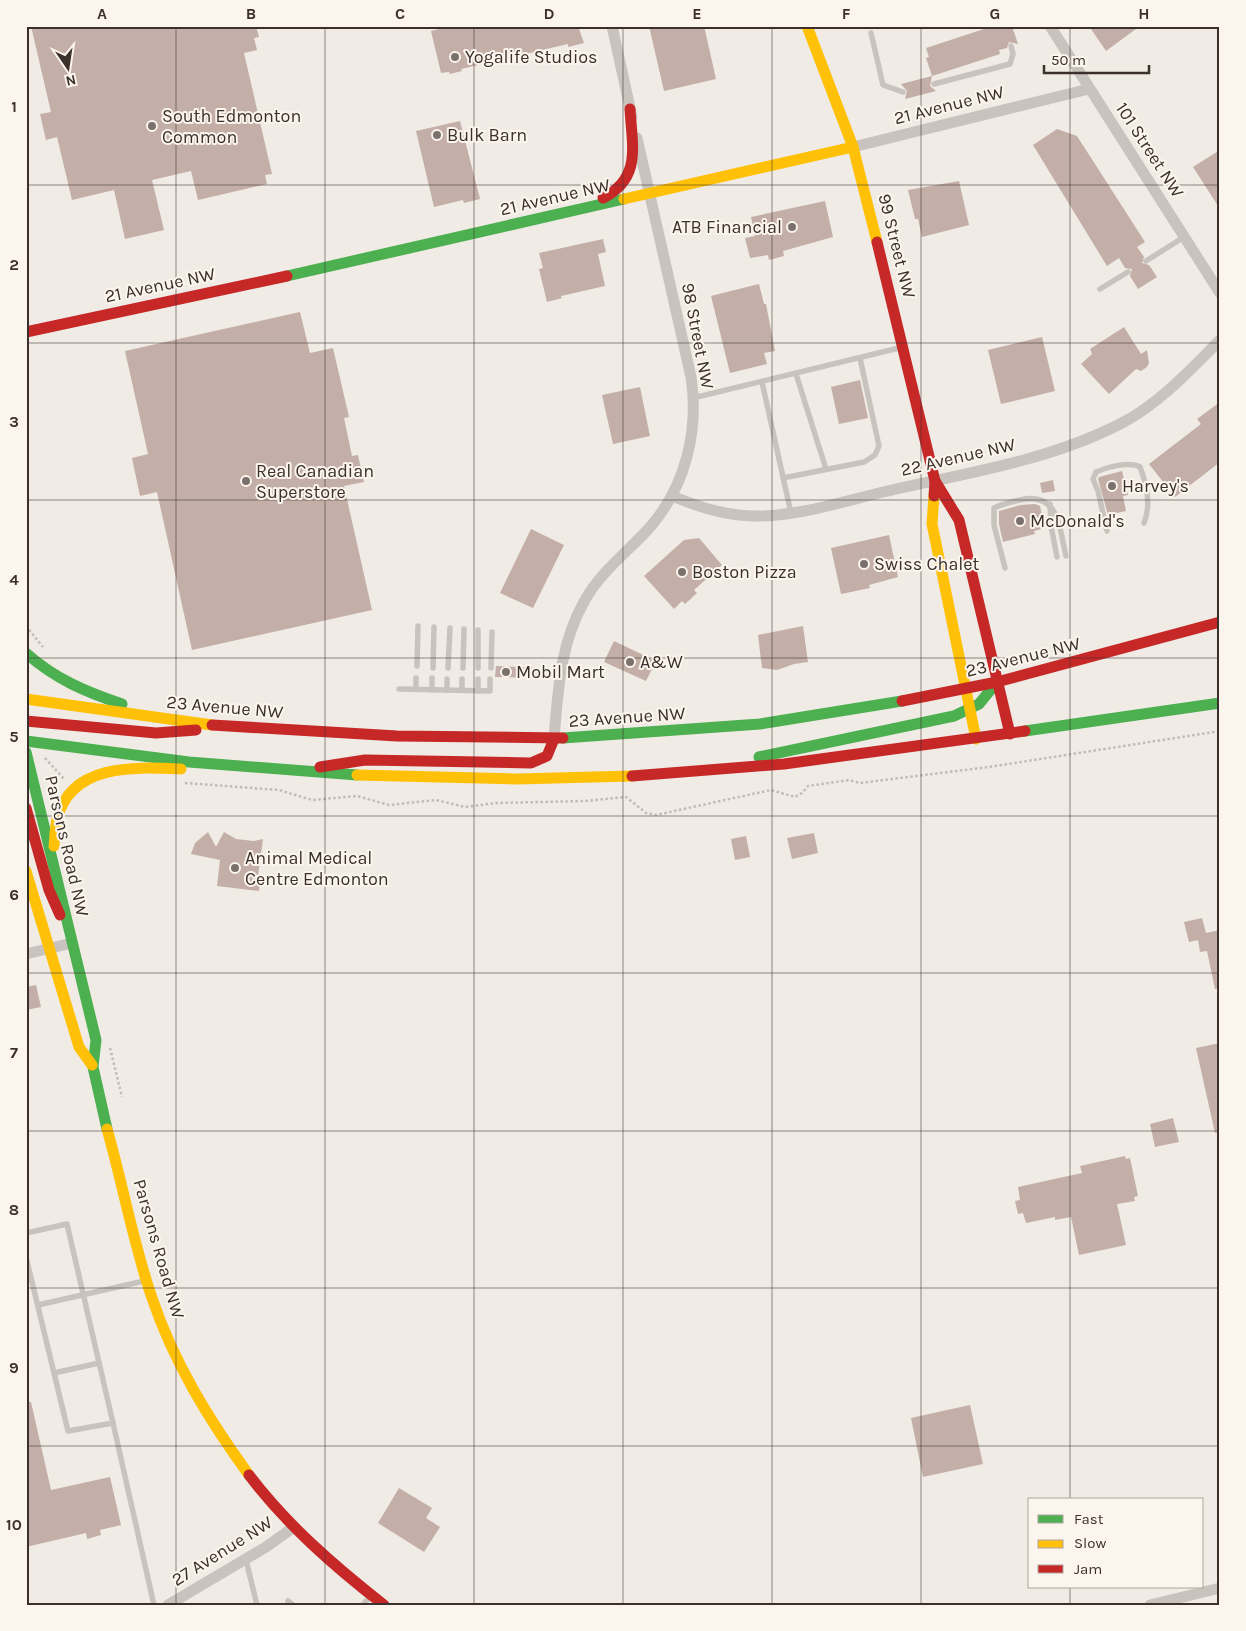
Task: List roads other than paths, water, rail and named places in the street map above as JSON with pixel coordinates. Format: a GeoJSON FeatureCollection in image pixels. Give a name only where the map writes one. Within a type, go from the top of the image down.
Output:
{"type":"FeatureCollection","features":[{"type":"Feature","properties":{"kind":"main road","name":"99 Street NW"},"geometry":{"type":"LineString","coordinates":[[807,26],[854,147],[935,480],[958,520],[1010,734]]}},
{"type":"Feature","properties":{"kind":"main road"},"geometry":{"type":"LineString","coordinates":[[559,214],[608,196],[624,187],[629,177],[632,163],[630,109]]}},
{"type":"Feature","properties":{"kind":"main road","name":"21 Avenue NW"},"geometry":{"type":"LineString","coordinates":[[26,332],[321,268],[854,147]]}},
{"type":"Feature","properties":{"kind":"main road","name":"99 Street NW"},"geometry":{"type":"LineString","coordinates":[[935,480],[932,524],[976,739]]}},
{"type":"Feature","properties":{"kind":"main road","name":"23 Avenue NW"},"geometry":{"type":"LineString","coordinates":[[26,698],[225,727],[414,737],[554,739],[760,724],[827,714],[997,682],[1220,622]]}},
{"type":"Feature","properties":{"kind":"main road"},"geometry":{"type":"LineString","coordinates":[[26,653],[40,666],[75,689],[176,721]]}},
{"type":"Feature","properties":{"kind":"main road"},"geometry":{"type":"LineString","coordinates":[[685,773],[970,711],[991,692],[997,682]]}},
{"type":"Feature","properties":{"kind":"main road"},"geometry":{"type":"LineString","coordinates":[[26,741],[286,772],[413,779],[540,780],[685,773],[818,760],[1220,703]]}},
{"type":"Feature","properties":{"kind":"main road"},"geometry":{"type":"LineString","coordinates":[[26,721],[156,734],[225,727]]}},
{"type":"Feature","properties":{"kind":"main road"},"geometry":{"type":"LineString","coordinates":[[286,772],[365,760],[531,763],[547,756],[554,739]]}},
{"type":"Feature","properties":{"kind":"main road","name":"Parsons Road NW"},"geometry":{"type":"LineString","coordinates":[[26,752],[96,1040],[92,1065]]}},
{"type":"Feature","properties":{"kind":"main road"},"geometry":{"type":"LineString","coordinates":[[61,892],[54,845],[56,822],[68,795],[86,778],[103,771],[135,767],[242,772],[264,770]]}},
{"type":"Feature","properties":{"kind":"main road"},"geometry":{"type":"LineString","coordinates":[[26,808],[49,890],[69,930]]}},
{"type":"Feature","properties":{"kind":"main road","name":"Parsons Road NW"},"geometry":{"type":"LineString","coordinates":[[27,874],[79,1047],[92,1065],[146,1280],[169,1343],[202,1404],[251,1478],[294,1527],[384,1605]]}},
{"type":"Feature","properties":{"kind":"street","name":"98 Street NW"},"geometry":{"type":"LineString","coordinates":[[554,739],[560,671],[566,646],[580,610],[603,574],[650,526],[672,496],[683,473],[689,448],[694,398],[691,377],[612,26]]}},
{"type":"Feature","properties":{"kind":"street","name":"101 Street NW"},"geometry":{"type":"LineString","coordinates":[[1050,26],[1185,236],[1220,294]]}},
{"type":"Feature","properties":{"kind":"street","name":"21 Avenue NW"},"geometry":{"type":"LineString","coordinates":[[854,147],[1089,89]]}},
{"type":"Feature","properties":{"kind":"street","name":"22 Avenue NW"},"geometry":{"type":"LineString","coordinates":[[672,496],[718,512],[754,516],[792,513],[1028,458],[1122,423],[1163,394],[1220,340]]}},
{"type":"Feature","properties":{"kind":"street"},"geometry":{"type":"LineString","coordinates":[[26,954],[72,943]]}},
{"type":"Feature","properties":{"kind":"street","name":"27 Avenue NW"},"geometry":{"type":"LineString","coordinates":[[171,1604],[246,1560],[294,1527]]}},
{"type":"Feature","properties":{"kind":"street"},"geometry":{"type":"LineString","coordinates":[[1150,1605],[1220,1588]]}},
{"type":"Feature","properties":{"kind":"lane"},"geometry":{"type":"LineString","coordinates":[[870,33],[884,85],[890,90],[903,92]]}},
{"type":"Feature","properties":{"kind":"lane"},"geometry":{"type":"LineString","coordinates":[[934,84],[1010,64],[1013,54],[1011,46]]}},
{"type":"Feature","properties":{"kind":"lane"},"geometry":{"type":"LineString","coordinates":[[1146,261],[1185,236]]}},
{"type":"Feature","properties":{"kind":"lane"},"geometry":{"type":"LineString","coordinates":[[1100,289],[1128,272]]}},
{"type":"Feature","properties":{"kind":"lane"},"geometry":{"type":"LineString","coordinates":[[694,398],[904,347]]}},
{"type":"Feature","properties":{"kind":"lane"},"geometry":{"type":"LineString","coordinates":[[783,478],[864,462],[875,455],[879,446],[860,358]]}},
{"type":"Feature","properties":{"kind":"lane"},"geometry":{"type":"LineString","coordinates":[[796,374],[826,469]]}},
{"type":"Feature","properties":{"kind":"lane"},"geometry":{"type":"LineString","coordinates":[[762,382],[792,513]]}},
{"type":"Feature","properties":{"kind":"lane"},"geometry":{"type":"LineString","coordinates":[[1107,531],[1098,491],[1093,480],[1096,472],[1101,469],[1131,465],[1140,467],[1148,504],[1148,513],[1144,523]]}},
{"type":"Feature","properties":{"kind":"lane"},"geometry":{"type":"LineString","coordinates":[[1005,568],[994,526],[994,508],[1001,504],[1036,498],[1050,504],[1058,521],[1066,556]]}},
{"type":"Feature","properties":{"kind":"lane"},"geometry":{"type":"LineString","coordinates":[[1050,504],[1050,526],[1057,557]]}},
{"type":"Feature","properties":{"kind":"lane"},"geometry":{"type":"LineString","coordinates":[[417,666],[418,626]]}},
{"type":"Feature","properties":{"kind":"lane"},"geometry":{"type":"LineString","coordinates":[[432,668],[434,627]]}},
{"type":"Feature","properties":{"kind":"lane"},"geometry":{"type":"LineString","coordinates":[[448,668],[450,628]]}},
{"type":"Feature","properties":{"kind":"lane"},"geometry":{"type":"LineString","coordinates":[[462,668],[464,630]]}},
{"type":"Feature","properties":{"kind":"lane"},"geometry":{"type":"LineString","coordinates":[[478,630],[478,668]]}},
{"type":"Feature","properties":{"kind":"lane"},"geometry":{"type":"LineString","coordinates":[[490,668],[492,632]]}},
{"type":"Feature","properties":{"kind":"lane"},"geometry":{"type":"LineString","coordinates":[[416,678],[416,690]]}},
{"type":"Feature","properties":{"kind":"lane"},"geometry":{"type":"LineString","coordinates":[[432,678],[432,690]]}},
{"type":"Feature","properties":{"kind":"lane"},"geometry":{"type":"LineString","coordinates":[[447,679],[447,690]]}},
{"type":"Feature","properties":{"kind":"lane"},"geometry":{"type":"LineString","coordinates":[[462,679],[462,690]]}},
{"type":"Feature","properties":{"kind":"lane"},"geometry":{"type":"LineString","coordinates":[[478,679],[478,690]]}},
{"type":"Feature","properties":{"kind":"lane"},"geometry":{"type":"LineString","coordinates":[[399,689],[490,691],[490,679]]}},
{"type":"Feature","properties":{"kind":"lane"},"geometry":{"type":"LineString","coordinates":[[26,1233],[67,1224],[154,1605]]}},
{"type":"Feature","properties":{"kind":"lane"},"geometry":{"type":"LineString","coordinates":[[26,1257],[68,1432],[113,1423]]}},
{"type":"Feature","properties":{"kind":"lane"},"geometry":{"type":"LineString","coordinates":[[38,1304],[146,1280]]}},
{"type":"Feature","properties":{"kind":"lane"},"geometry":{"type":"LineString","coordinates":[[54,1373],[99,1363]]}},
{"type":"Feature","properties":{"kind":"lane"},"geometry":{"type":"LineString","coordinates":[[246,1560],[257,1605]]}},
{"type":"Feature","properties":{"kind":"lane"},"geometry":{"type":"LineString","coordinates":[[363,1605],[371,1595]]}},
{"type":"Feature","properties":{"kind":"place","name":"Yogalife Studios"},"geometry":{"type":"Point","coordinates":[455,57]}},
{"type":"Feature","properties":{"kind":"place","name":"South Edmonton Common"},"geometry":{"type":"Point","coordinates":[152,126]}},
{"type":"Feature","properties":{"kind":"place","name":"Bulk Barn"},"geometry":{"type":"Point","coordinates":[437,135]}},
{"type":"Feature","properties":{"kind":"place","name":"ATB Financial"},"geometry":{"type":"Point","coordinates":[792,227]}},
{"type":"Feature","properties":{"kind":"place","name":"Real Canadian Superstore"},"geometry":{"type":"Point","coordinates":[246,481]}},
{"type":"Feature","properties":{"kind":"place","name":"Harvey's"},"geometry":{"type":"Point","coordinates":[1112,486]}},
{"type":"Feature","properties":{"kind":"place","name":"McDonald's"},"geometry":{"type":"Point","coordinates":[1020,521]}},
{"type":"Feature","properties":{"kind":"place","name":"Swiss Chalet"},"geometry":{"type":"Point","coordinates":[864,564]}},
{"type":"Feature","properties":{"kind":"place","name":"Boston Pizza"},"geometry":{"type":"Point","coordinates":[682,572]}},
{"type":"Feature","properties":{"kind":"place","name":"A&W"},"geometry":{"type":"Point","coordinates":[630,662]}},
{"type":"Feature","properties":{"kind":"place","name":"Mobil Mart"},"geometry":{"type":"Point","coordinates":[506,672]}},
{"type":"Feature","properties":{"kind":"place","name":"Animal Medical Centre Edmonton"},"geometry":{"type":"Point","coordinates":[235,868]}}]}
